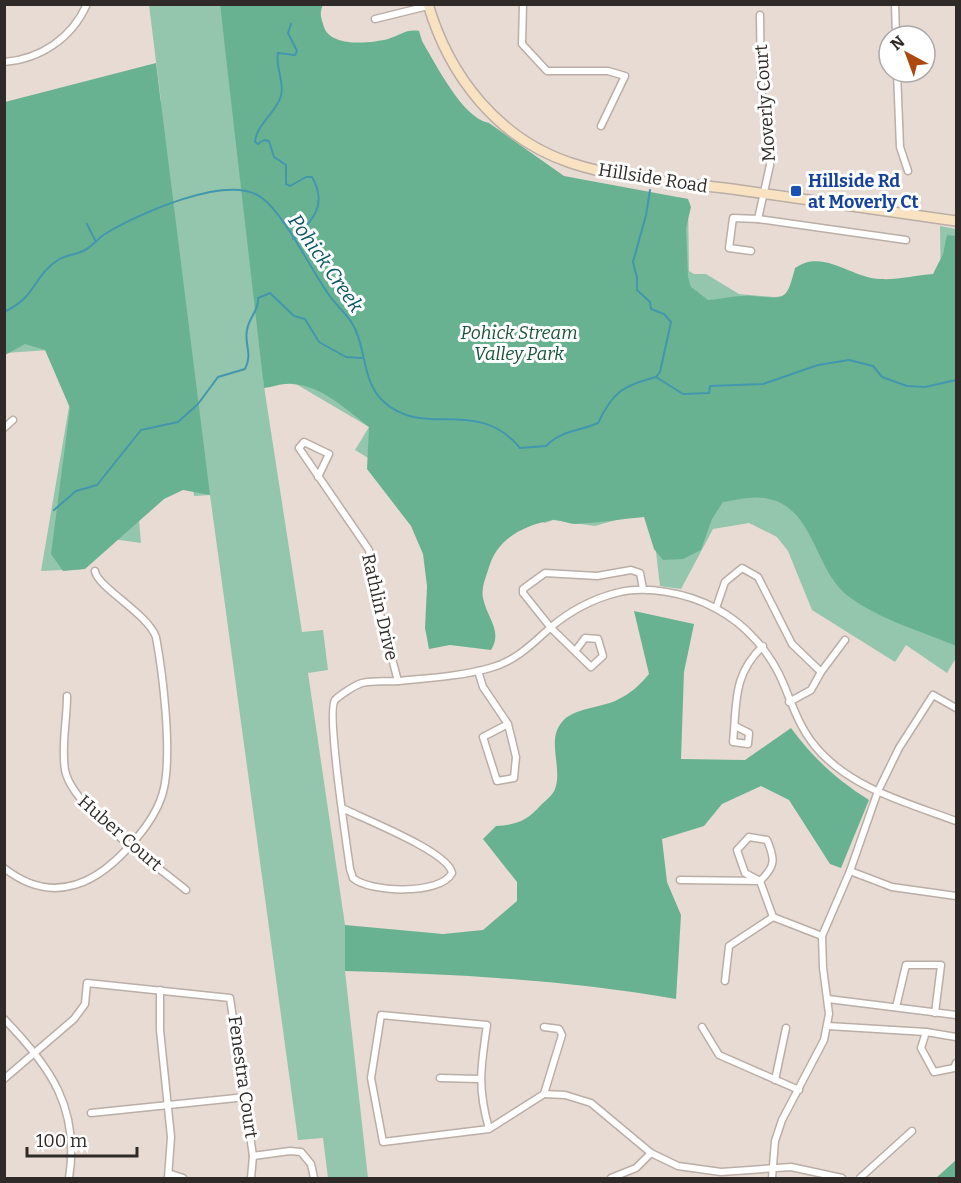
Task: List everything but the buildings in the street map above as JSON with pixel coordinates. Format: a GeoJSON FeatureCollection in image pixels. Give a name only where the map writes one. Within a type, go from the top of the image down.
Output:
{"type":"FeatureCollection","features":[{"type":"Feature","properties":{"kind":"street"},"geometry":{"type":"LineString","coordinates":[[4,62],[39,54],[61,40],[81,18],[87,4]]}},
{"type":"Feature","properties":{"kind":"street"},"geometry":{"type":"LineString","coordinates":[[523,4],[522,44],[547,71],[608,71],[625,76],[601,126]]}},
{"type":"Feature","properties":{"kind":"street"},"geometry":{"type":"LineString","coordinates":[[895,4],[896,24]]}},
{"type":"Feature","properties":{"kind":"street"},"geometry":{"type":"LineString","coordinates":[[375,20],[428,5]]}},
{"type":"Feature","properties":{"kind":"street","name":"Hillside Road"},"geometry":{"type":"LineString","coordinates":[[428,5],[449,58],[471,91],[504,125],[544,152],[602,171],[957,221]]}},
{"type":"Feature","properties":{"kind":"street","name":"Moverly Court"},"geometry":{"type":"LineString","coordinates":[[758,219],[770,165],[770,148],[761,84],[760,15]]}},
{"type":"Feature","properties":{"kind":"street"},"geometry":{"type":"LineString","coordinates":[[897,84],[900,147],[908,171]]}},
{"type":"Feature","properties":{"kind":"street"},"geometry":{"type":"LineString","coordinates":[[751,251],[729,248],[733,218],[758,219],[906,240]]}},
{"type":"Feature","properties":{"kind":"street"},"geometry":{"type":"LineString","coordinates":[[4,428],[13,420]]}},
{"type":"Feature","properties":{"kind":"street","name":"Rathlin Drive"},"geometry":{"type":"LineString","coordinates":[[318,477],[329,454],[304,442],[299,448],[318,477],[369,550],[376,599],[398,681]]}},
{"type":"Feature","properties":{"kind":"street"},"geometry":{"type":"LineString","coordinates":[[716,608],[725,582],[742,568],[758,577],[792,644],[821,672]]}},
{"type":"Feature","properties":{"kind":"street"},"geometry":{"type":"LineString","coordinates":[[4,868],[36,884],[56,887],[77,884],[107,870],[131,844],[154,813],[164,789],[168,768],[158,643],[153,630],[135,609],[99,581],[95,571]]}},
{"type":"Feature","properties":{"kind":"street"},"geometry":{"type":"LineString","coordinates":[[576,650],[585,638],[598,639],[603,657],[591,667],[576,650],[550,628],[522,591],[545,573],[597,576],[637,571],[643,590]]}},
{"type":"Feature","properties":{"kind":"street"},"geometry":{"type":"LineString","coordinates":[[342,808],[434,852],[444,859],[451,869],[449,878],[423,890],[359,883],[351,875],[342,808],[332,707],[335,700],[361,683],[398,681],[498,666],[520,654],[550,628],[591,602],[616,593],[643,590],[690,597],[716,608],[763,646],[784,684],[789,702],[807,735],[829,760],[845,773],[878,790],[957,821]]}},
{"type":"Feature","properties":{"kind":"street"},"geometry":{"type":"LineString","coordinates":[[789,702],[811,690],[821,672],[845,640]]}},
{"type":"Feature","properties":{"kind":"street"},"geometry":{"type":"LineString","coordinates":[[735,726],[734,705],[738,687],[748,660],[763,646]]}},
{"type":"Feature","properties":{"kind":"street"},"geometry":{"type":"LineString","coordinates":[[478,670],[483,687],[508,724],[516,757],[514,778],[497,781],[483,737],[508,724]]}},
{"type":"Feature","properties":{"kind":"street"},"geometry":{"type":"LineString","coordinates":[[772,1179],[775,1140],[788,1108],[824,1040],[828,1026],[822,936],[850,871],[878,790],[899,748],[933,695],[957,708]]}},
{"type":"Feature","properties":{"kind":"street","name":"Huber Court"},"geometry":{"type":"LineString","coordinates":[[67,696],[64,753],[67,778],[81,802],[186,890]]}},
{"type":"Feature","properties":{"kind":"street"},"geometry":{"type":"LineString","coordinates":[[680,880],[760,881],[771,870],[773,854],[767,840],[749,837],[738,850],[745,873],[760,881],[773,916],[822,936]]}},
{"type":"Feature","properties":{"kind":"street"},"geometry":{"type":"LineString","coordinates":[[850,871],[892,887],[957,896]]}},
{"type":"Feature","properties":{"kind":"street"},"geometry":{"type":"LineString","coordinates":[[725,981],[729,946],[773,916]]}},
{"type":"Feature","properties":{"kind":"street"},"geometry":{"type":"LineString","coordinates":[[896,1007],[906,965],[941,965],[935,1013]]}},
{"type":"Feature","properties":{"kind":"street","name":"Fenestra Court"},"geometry":{"type":"LineString","coordinates":[[34,1051],[74,1020],[84,1004],[87,983],[230,998],[253,1156],[251,1179]]}},
{"type":"Feature","properties":{"kind":"street"},"geometry":{"type":"LineString","coordinates":[[160,990],[160,1030],[169,1105],[170,1176],[183,1179]]}},
{"type":"Feature","properties":{"kind":"street"},"geometry":{"type":"LineString","coordinates":[[828,999],[957,1015]]}},
{"type":"Feature","properties":{"kind":"street"},"geometry":{"type":"LineString","coordinates":[[489,1129],[481,1099],[480,1079],[487,1025],[381,1015],[371,1077],[383,1142],[489,1129],[544,1094],[578,1098],[591,1103],[651,1154],[696,1170],[721,1172],[774,1168],[809,1170],[842,1179]]}},
{"type":"Feature","properties":{"kind":"street"},"geometry":{"type":"LineString","coordinates":[[4,1019],[34,1051],[57,1086],[67,1113],[71,1136],[69,1179]]}},
{"type":"Feature","properties":{"kind":"street"},"geometry":{"type":"LineString","coordinates":[[828,1026],[926,1032],[957,1037]]}},
{"type":"Feature","properties":{"kind":"street"},"geometry":{"type":"LineString","coordinates":[[544,1027],[559,1029],[562,1035],[544,1094]]}},
{"type":"Feature","properties":{"kind":"street"},"geometry":{"type":"LineString","coordinates":[[702,1027],[719,1055],[799,1090]]}},
{"type":"Feature","properties":{"kind":"street"},"geometry":{"type":"LineString","coordinates":[[775,1080],[786,1028]]}},
{"type":"Feature","properties":{"kind":"street"},"geometry":{"type":"LineString","coordinates":[[926,1032],[921,1048],[934,1072],[954,1068],[957,1063]]}},
{"type":"Feature","properties":{"kind":"street"},"geometry":{"type":"LineString","coordinates":[[4,1078],[34,1051]]}},
{"type":"Feature","properties":{"kind":"street"},"geometry":{"type":"LineString","coordinates":[[440,1078],[480,1079]]}},
{"type":"Feature","properties":{"kind":"street"},"geometry":{"type":"LineString","coordinates":[[90,1113],[246,1097]]}},
{"type":"Feature","properties":{"kind":"street"},"geometry":{"type":"LineString","coordinates":[[860,1179],[912,1131]]}},
{"type":"Feature","properties":{"kind":"street","name":"Fenestra Court"},"geometry":{"type":"LineString","coordinates":[[253,1156],[290,1150],[301,1152],[311,1164],[314,1179]]}},
{"type":"Feature","properties":{"kind":"street"},"geometry":{"type":"LineString","coordinates":[[611,1179],[636,1168],[651,1154]]}},
{"type":"Feature","properties":{"kind":"green space","name":"Pohick Stream Valley Park"},"geometry":{"type":"Polygon","coordinates":[[[149,5],[220,5],[232,101],[427,54],[472,120],[568,180],[688,199],[689,271],[694,274],[706,274],[739,294],[774,297],[841,292],[941,291],[940,226],[956,229],[956,658],[947,673],[906,645],[895,662],[812,610],[788,551],[777,537],[749,523],[713,529],[681,589],[660,586],[651,510],[595,526],[553,520],[545,523],[518,514],[492,532],[355,450],[369,427],[284,377],[263,380],[302,632],[323,630],[328,670],[308,673],[345,925],[345,971],[368,1178],[328,1178],[323,1138],[298,1140],[210,495],[194,496],[190,466],[135,473],[141,543],[91,536],[85,569],[41,571],[79,348],[5,353],[5,102],[161,101],[149,5]]]}},
{"type":"Feature","properties":{"kind":"green space","name":"Pohick Stream Valley Park"},"geometry":{"type":"Polygon","coordinates":[[[220,5],[323,5],[321,18],[324,27],[328,34],[343,41],[381,40],[419,31],[422,41],[442,76],[469,111],[564,176],[688,199],[691,207],[686,228],[688,277],[691,287],[708,300],[741,296],[783,296],[789,287],[795,268],[816,261],[827,262],[859,274],[881,279],[933,274],[943,254],[947,235],[956,236],[956,646],[887,619],[848,596],[827,570],[804,525],[794,512],[781,503],[764,498],[743,498],[723,502],[712,519],[701,550],[683,559],[663,560],[654,549],[644,517],[575,524],[552,520],[522,530],[505,541],[499,548],[493,557],[484,582],[483,598],[495,630],[491,650],[450,645],[429,649],[425,628],[427,586],[423,554],[411,526],[367,469],[369,427],[343,406],[303,385],[289,384],[264,388],[220,5]]]}},
{"type":"Feature","properties":{"kind":"green space"},"geometry":{"type":"Polygon","coordinates":[[[156,63],[210,495],[183,490],[164,499],[85,569],[63,571],[51,554],[70,408],[45,350],[25,344],[5,355],[5,102],[156,63]]]}},
{"type":"Feature","properties":{"kind":"green space"},"geometry":{"type":"Polygon","coordinates":[[[634,611],[694,624],[684,672],[681,759],[745,760],[791,728],[826,768],[869,800],[841,868],[830,864],[789,800],[761,786],[722,804],[704,826],[662,839],[667,882],[681,915],[676,999],[594,987],[511,979],[345,971],[345,925],[443,934],[483,930],[517,901],[517,882],[483,839],[496,826],[509,825],[525,819],[553,793],[557,781],[555,737],[557,729],[567,717],[622,698],[649,674],[634,611]]]}},
{"type":"Feature","properties":{"kind":"green space"},"geometry":{"type":"Polygon","coordinates":[[[956,1160],[956,1178],[936,1178],[956,1160]]]}},
{"type":"Feature","properties":{"kind":"waterway"},"geometry":{"type":"LineString","coordinates":[[291,24],[288,33],[297,51],[295,55],[278,53],[281,96],[259,130],[255,142],[258,144],[264,140],[269,141],[274,157],[286,165],[286,184],[290,186],[306,177],[312,177],[317,187],[319,196],[316,211],[307,225],[293,239]]}},
{"type":"Feature","properties":{"kind":"waterway","name":"Pohick Creek"},"geometry":{"type":"LineString","coordinates":[[4,312],[23,300],[43,273],[58,260],[86,250],[102,236],[119,226],[183,199],[228,190],[247,191],[262,198],[280,217],[329,295],[352,323],[357,332],[371,385],[384,402],[400,412],[416,417],[469,420],[486,424],[503,433],[520,448],[546,446],[564,434],[598,423],[609,404],[620,392],[627,387],[656,377],[683,394],[709,393],[710,386],[763,384],[818,365],[849,360],[873,366],[882,377],[907,386],[925,387],[956,380]]}},
{"type":"Feature","properties":{"kind":"waterway"},"geometry":{"type":"LineString","coordinates":[[650,190],[646,215],[633,262],[637,290],[650,302],[651,309],[664,314],[671,322],[660,372],[656,377]]}},
{"type":"Feature","properties":{"kind":"waterway"},"geometry":{"type":"LineString","coordinates":[[87,224],[96,242]]}},
{"type":"Feature","properties":{"kind":"waterway"},"geometry":{"type":"LineString","coordinates":[[54,510],[76,491],[97,485],[141,430],[178,422],[198,404],[218,377],[245,369],[248,359],[247,330],[257,307],[258,298],[270,293],[294,316],[305,319],[319,342],[346,357],[362,358]]}},
{"type":"Feature","properties":{"kind":"place","name":"Hillside Rd at Moverly Ct"},"geometry":{"type":"Point","coordinates":[796,191]}}]}
